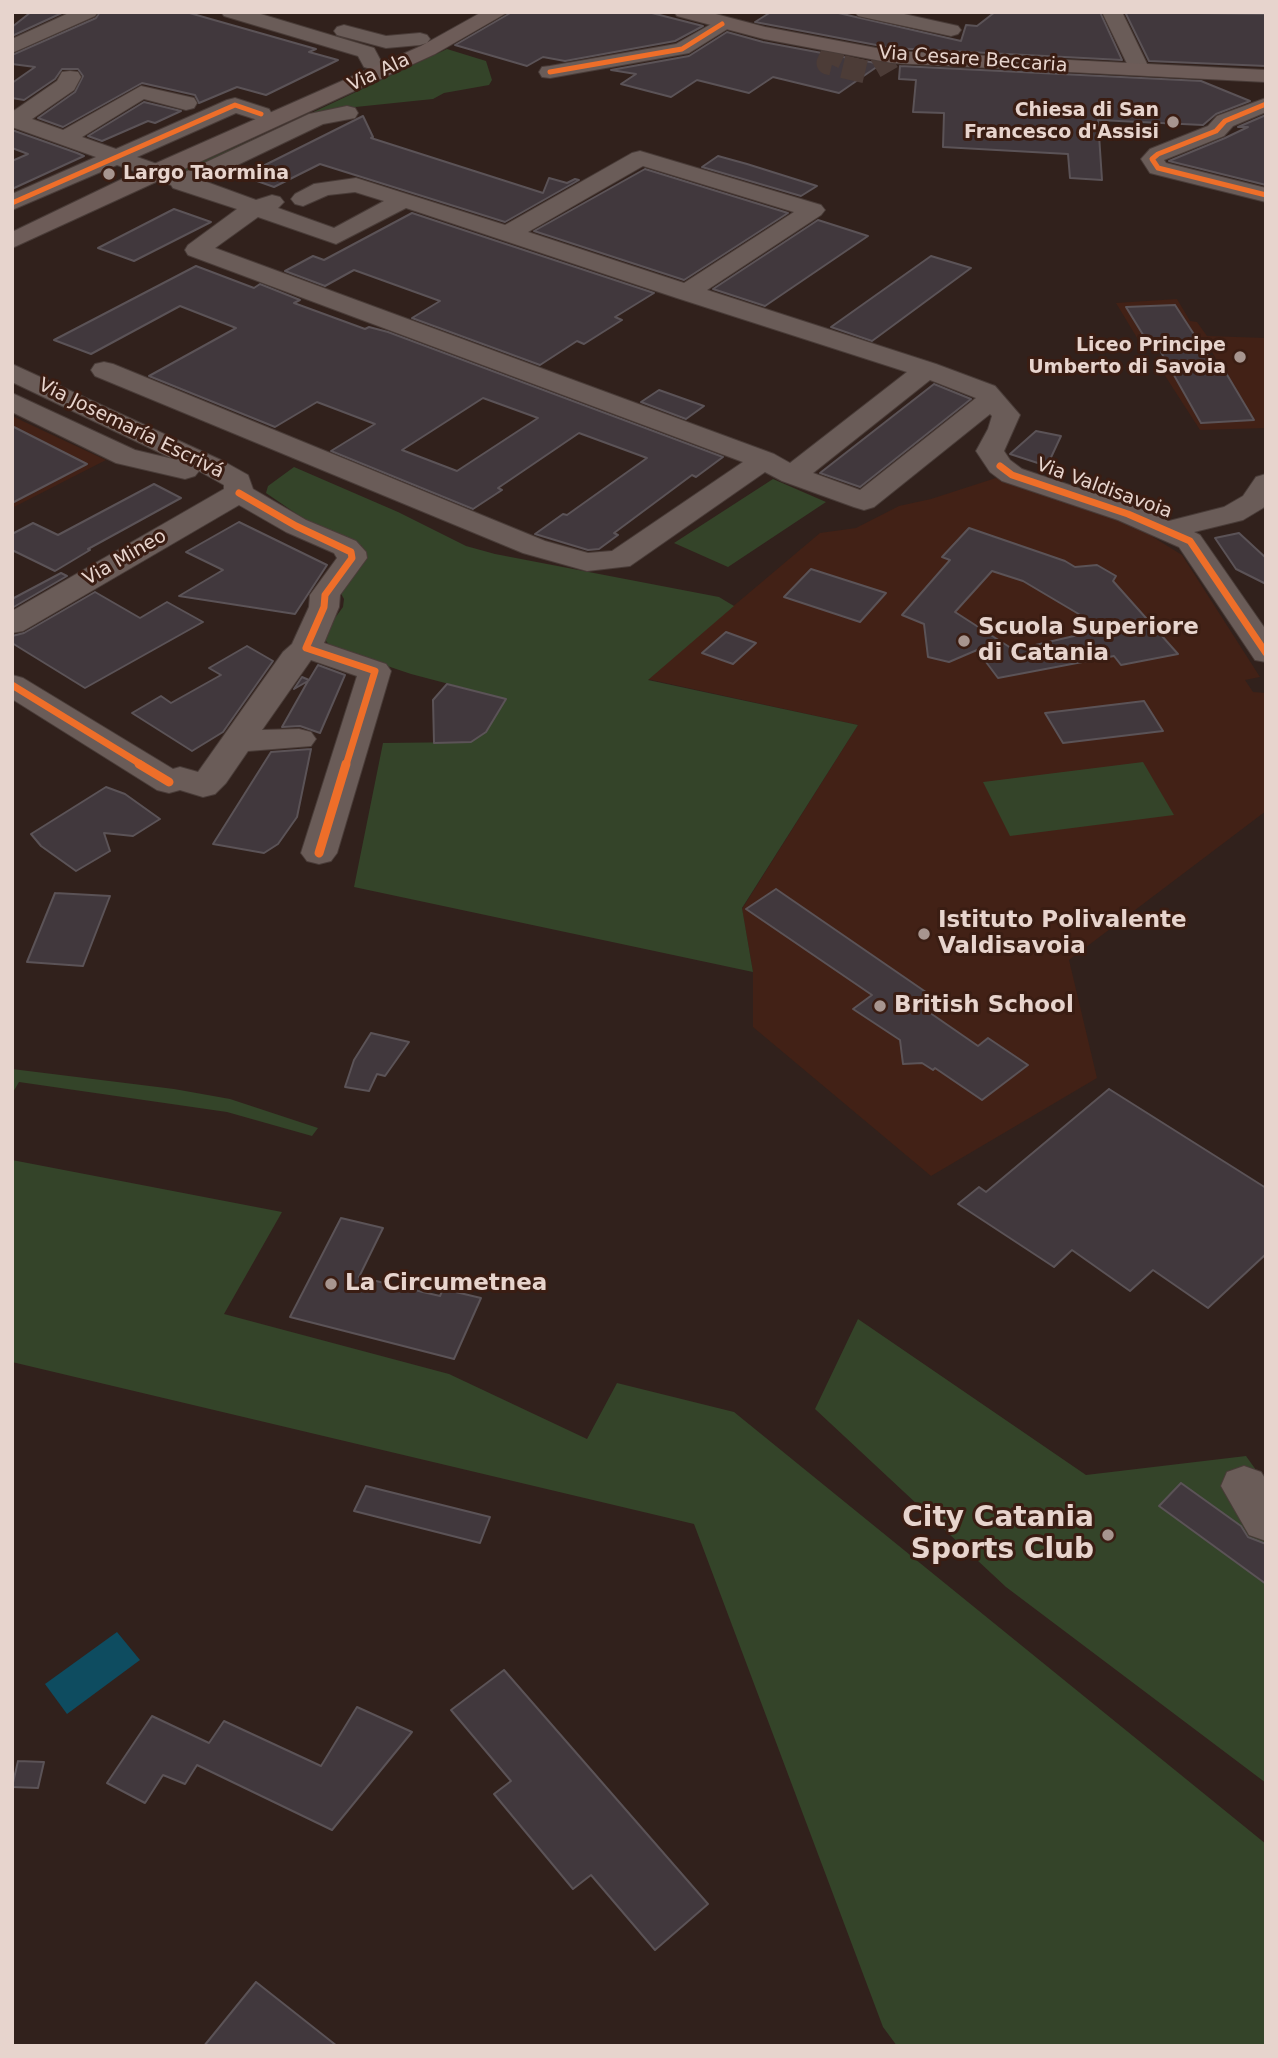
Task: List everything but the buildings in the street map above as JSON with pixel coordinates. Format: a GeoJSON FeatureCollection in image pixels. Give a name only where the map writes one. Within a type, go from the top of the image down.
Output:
{"type":"FeatureCollection","features":[{"type":"Feature","properties":{"kind":"main road","name":"Via Ala"},"geometry":{"type":"LineString","coordinates":[[253,121],[470,12]]}},
{"type":"Feature","properties":{"kind":"main road","name":"Via Ala"},"geometry":{"type":"LineString","coordinates":[[253,121],[428,50],[498,12]]}},
{"type":"Feature","properties":{"kind":"main road"},"geometry":{"type":"LineString","coordinates":[[684,12],[734,16]]}},
{"type":"Feature","properties":{"kind":"main road"},"geometry":{"type":"LineString","coordinates":[[693,12],[734,16]]}},
{"type":"Feature","properties":{"kind":"main road","name":"Via Cesare Beccaria"},"geometry":{"type":"LineString","coordinates":[[734,16],[799,38],[880,56],[1266,76]]}},
{"type":"Feature","properties":{"kind":"main road"},"geometry":{"type":"LineString","coordinates":[[17,228],[253,121]]}},
{"type":"Feature","properties":{"kind":"street"},"geometry":{"type":"LineString","coordinates":[[12,47],[88,12]]}},
{"type":"Feature","properties":{"kind":"street"},"geometry":{"type":"LineString","coordinates":[[231,12],[367,52],[371,63]]}},
{"type":"Feature","properties":{"kind":"street"},"geometry":{"type":"LineString","coordinates":[[275,12],[377,41],[394,43],[420,39]]}},
{"type":"Feature","properties":{"kind":"street"},"geometry":{"type":"LineString","coordinates":[[145,170],[364,73],[484,12]]}},
{"type":"Feature","properties":{"kind":"street"},"geometry":{"type":"LineString","coordinates":[[865,12],[951,30]]}},
{"type":"Feature","properties":{"kind":"street"},"geometry":{"type":"LineString","coordinates":[[943,60],[951,30],[969,12]]}},
{"type":"Feature","properties":{"kind":"street"},"geometry":{"type":"LineString","coordinates":[[1112,12],[1139,70]]}},
{"type":"Feature","properties":{"kind":"street"},"geometry":{"type":"LineString","coordinates":[[550,72],[681,49],[734,16]]}},
{"type":"Feature","properties":{"kind":"street"},"geometry":{"type":"LineString","coordinates":[[14,120],[66,86],[70,77]]}},
{"type":"Feature","properties":{"kind":"street"},"geometry":{"type":"LineString","coordinates":[[63,139],[141,92],[186,103]]}},
{"type":"Feature","properties":{"kind":"street"},"geometry":{"type":"LineString","coordinates":[[1266,104],[1225,121],[1216,131],[1158,154],[1152,159],[1158,168],[1266,195]]}},
{"type":"Feature","properties":{"kind":"street"},"geometry":{"type":"LineString","coordinates":[[17,228],[105,155],[235,105],[253,121]]}},
{"type":"Feature","properties":{"kind":"street"},"geometry":{"type":"LineString","coordinates":[[181,183],[317,119],[347,113]]}},
{"type":"Feature","properties":{"kind":"street"},"geometry":{"type":"LineString","coordinates":[[14,120],[145,170],[335,237]]}},
{"type":"Feature","properties":{"kind":"street"},"geometry":{"type":"LineString","coordinates":[[507,234],[640,158],[813,210],[685,293]]}},
{"type":"Feature","properties":{"kind":"street"},"geometry":{"type":"LineString","coordinates":[[356,185],[927,370],[985,392],[992,398],[864,501],[792,475],[764,460],[197,250],[265,203],[303,199],[322,189],[356,185]]}},
{"type":"Feature","properties":{"kind":"street"},"geometry":{"type":"LineString","coordinates":[[303,199],[367,220]]}},
{"type":"Feature","properties":{"kind":"street"},"geometry":{"type":"LineString","coordinates":[[257,272],[292,253],[335,237],[404,201]]}},
{"type":"Feature","properties":{"kind":"street"},"geometry":{"type":"LineString","coordinates":[[104,370],[534,547],[587,562],[619,560],[764,460]]}},
{"type":"Feature","properties":{"kind":"street"},"geometry":{"type":"LineString","coordinates":[[792,475],[927,370]]}},
{"type":"Feature","properties":{"kind":"street","name":"Via Josemaría Escrivá"},"geometry":{"type":"LineString","coordinates":[[12,372],[238,487]]}},
{"type":"Feature","properties":{"kind":"street","name":"Via Valdisavoia"},"geometry":{"type":"LineString","coordinates":[[992,398],[1006,415],[990,451],[1000,466],[1012,475],[1128,514],[1190,541],[1252,609],[1266,653]]}},
{"type":"Feature","properties":{"kind":"street"},"geometry":{"type":"LineString","coordinates":[[12,401],[126,457],[238,487],[296,526],[345,547],[351,552],[352,558],[325,595],[324,607],[306,648],[294,659],[214,776],[203,786],[180,778],[169,782],[12,685]]}},
{"type":"Feature","properties":{"kind":"street"},"geometry":{"type":"LineString","coordinates":[[1172,532],[1186,524],[1233,514],[1253,502],[1266,483]]}},
{"type":"Feature","properties":{"kind":"street","name":"Via Mineo"},"geometry":{"type":"LineString","coordinates":[[12,624],[238,487]]}},
{"type":"Feature","properties":{"kind":"street"},"geometry":{"type":"LineString","coordinates":[[306,648],[375,671],[319,853]]}},
{"type":"Feature","properties":{"kind":"street"},"geometry":{"type":"LineString","coordinates":[[238,741],[299,739]]}},
{"type":"Feature","properties":{"kind":"shaded area","name":"Liceo Principe Umberto di Savoia"},"geometry":{"type":"Polygon","coordinates":[[[1177,299],[1190,321],[1197,322],[1207,336],[1266,338],[1266,428],[1200,430],[1162,371],[1221,368],[1207,343],[1142,346],[1116,303],[1177,299]]]}},
{"type":"Feature","properties":{"kind":"shaded area"},"geometry":{"type":"Polygon","coordinates":[[[12,416],[63,440],[106,460],[12,508],[12,416]]]}},
{"type":"Feature","properties":{"kind":"shaded area"},"geometry":{"type":"Polygon","coordinates":[[[999,477],[1151,530],[1153,537],[1182,555],[1260,677],[1245,680],[1253,692],[1266,693],[1266,811],[1069,960],[1097,1078],[931,1176],[753,1027],[753,972],[742,909],[858,725],[647,679],[820,533],[856,528],[899,506],[931,499],[999,477]]]}},
{"type":"Feature","properties":{"kind":"green space"},"geometry":{"type":"Polygon","coordinates":[[[447,49],[486,61],[492,80],[489,85],[444,93],[433,99],[336,109],[183,178],[174,174],[303,117],[447,49]]]}},
{"type":"Feature","properties":{"kind":"green space"},"geometry":{"type":"Polygon","coordinates":[[[294,467],[398,512],[466,546],[495,554],[719,597],[734,606],[648,680],[858,725],[742,908],[753,972],[354,887],[383,743],[471,742],[486,732],[506,699],[411,674],[331,647],[324,633],[343,607],[344,599],[338,588],[361,561],[362,546],[307,521],[266,493],[268,486],[294,467]]]}},
{"type":"Feature","properties":{"kind":"green space"},"geometry":{"type":"Polygon","coordinates":[[[773,479],[826,502],[728,567],[674,543],[773,479]]]}},
{"type":"Feature","properties":{"kind":"green space"},"geometry":{"type":"Polygon","coordinates":[[[1143,762],[1174,815],[1010,836],[983,782],[1143,762]]]}},
{"type":"Feature","properties":{"kind":"green space"},"geometry":{"type":"Polygon","coordinates":[[[12,1069],[174,1089],[230,1099],[318,1128],[312,1136],[227,1112],[19,1082],[12,1094],[12,1069]]]}},
{"type":"Feature","properties":{"kind":"green space"},"geometry":{"type":"Polygon","coordinates":[[[12,1160],[282,1212],[224,1314],[449,1374],[587,1439],[617,1383],[734,1412],[1266,1844],[1266,2046],[897,2046],[883,2027],[694,1524],[12,1362],[12,1160]]]}},
{"type":"Feature","properties":{"kind":"green space","name":"City Catania Sports Club"},"geometry":{"type":"Polygon","coordinates":[[[858,1319],[1086,1475],[1246,1456],[1266,1484],[1266,1783],[1006,1587],[815,1409],[858,1319]]]}},
{"type":"Feature","properties":{"kind":"water"},"geometry":{"type":"Polygon","coordinates":[[[117,1632],[140,1660],[67,1714],[45,1684],[117,1632]]]}},
{"type":"Feature","properties":{"kind":"tunnel"},"geometry":{"type":"LineString","coordinates":[[836,46],[828,63],[866,72],[892,57]]}},
{"type":"Feature","properties":{"kind":"cycle path"},"geometry":{"type":"LineString","coordinates":[[550,72],[682,49],[722,24]]}},
{"type":"Feature","properties":{"kind":"cycle path"},"geometry":{"type":"LineString","coordinates":[[1266,104],[1225,121],[1216,131],[1158,154],[1152,159],[1158,168],[1266,195]]}},
{"type":"Feature","properties":{"kind":"cycle path"},"geometry":{"type":"LineString","coordinates":[[12,203],[235,105],[261,114]]}},
{"type":"Feature","properties":{"kind":"cycle path"},"geometry":{"type":"LineString","coordinates":[[1000,466],[1012,475],[1128,514],[1190,541],[1266,653]]}},
{"type":"Feature","properties":{"kind":"cycle path"},"geometry":{"type":"LineString","coordinates":[[239,493],[296,526],[351,552],[352,558],[325,595],[324,607],[306,648],[375,671],[319,853]]}},
{"type":"Feature","properties":{"kind":"cycle path"},"geometry":{"type":"LineString","coordinates":[[12,685],[169,782]]}},
{"type":"Feature","properties":{"kind":"place","name":"Chiesa di San Francesco d'Assisi"},"geometry":{"type":"Point","coordinates":[1173,122]}},
{"type":"Feature","properties":{"kind":"place","name":"Largo Taormina"},"geometry":{"type":"Point","coordinates":[109,174]}},
{"type":"Feature","properties":{"kind":"place","name":"Liceo Principe Umberto di Savoia"},"geometry":{"type":"Point","coordinates":[1240,357]}},
{"type":"Feature","properties":{"kind":"place","name":"Scuola Superiore di Catania"},"geometry":{"type":"Point","coordinates":[964,641]}},
{"type":"Feature","properties":{"kind":"place","name":"Istituto Polivalente Valdisavoia"},"geometry":{"type":"Point","coordinates":[924,934]}},
{"type":"Feature","properties":{"kind":"place","name":"British School"},"geometry":{"type":"Point","coordinates":[880,1006]}},
{"type":"Feature","properties":{"kind":"place","name":"La Circumetnea"},"geometry":{"type":"Point","coordinates":[331,1284]}},
{"type":"Feature","properties":{"kind":"place","name":"City Catania Sports Club"},"geometry":{"type":"Point","coordinates":[1108,1535]}}]}
